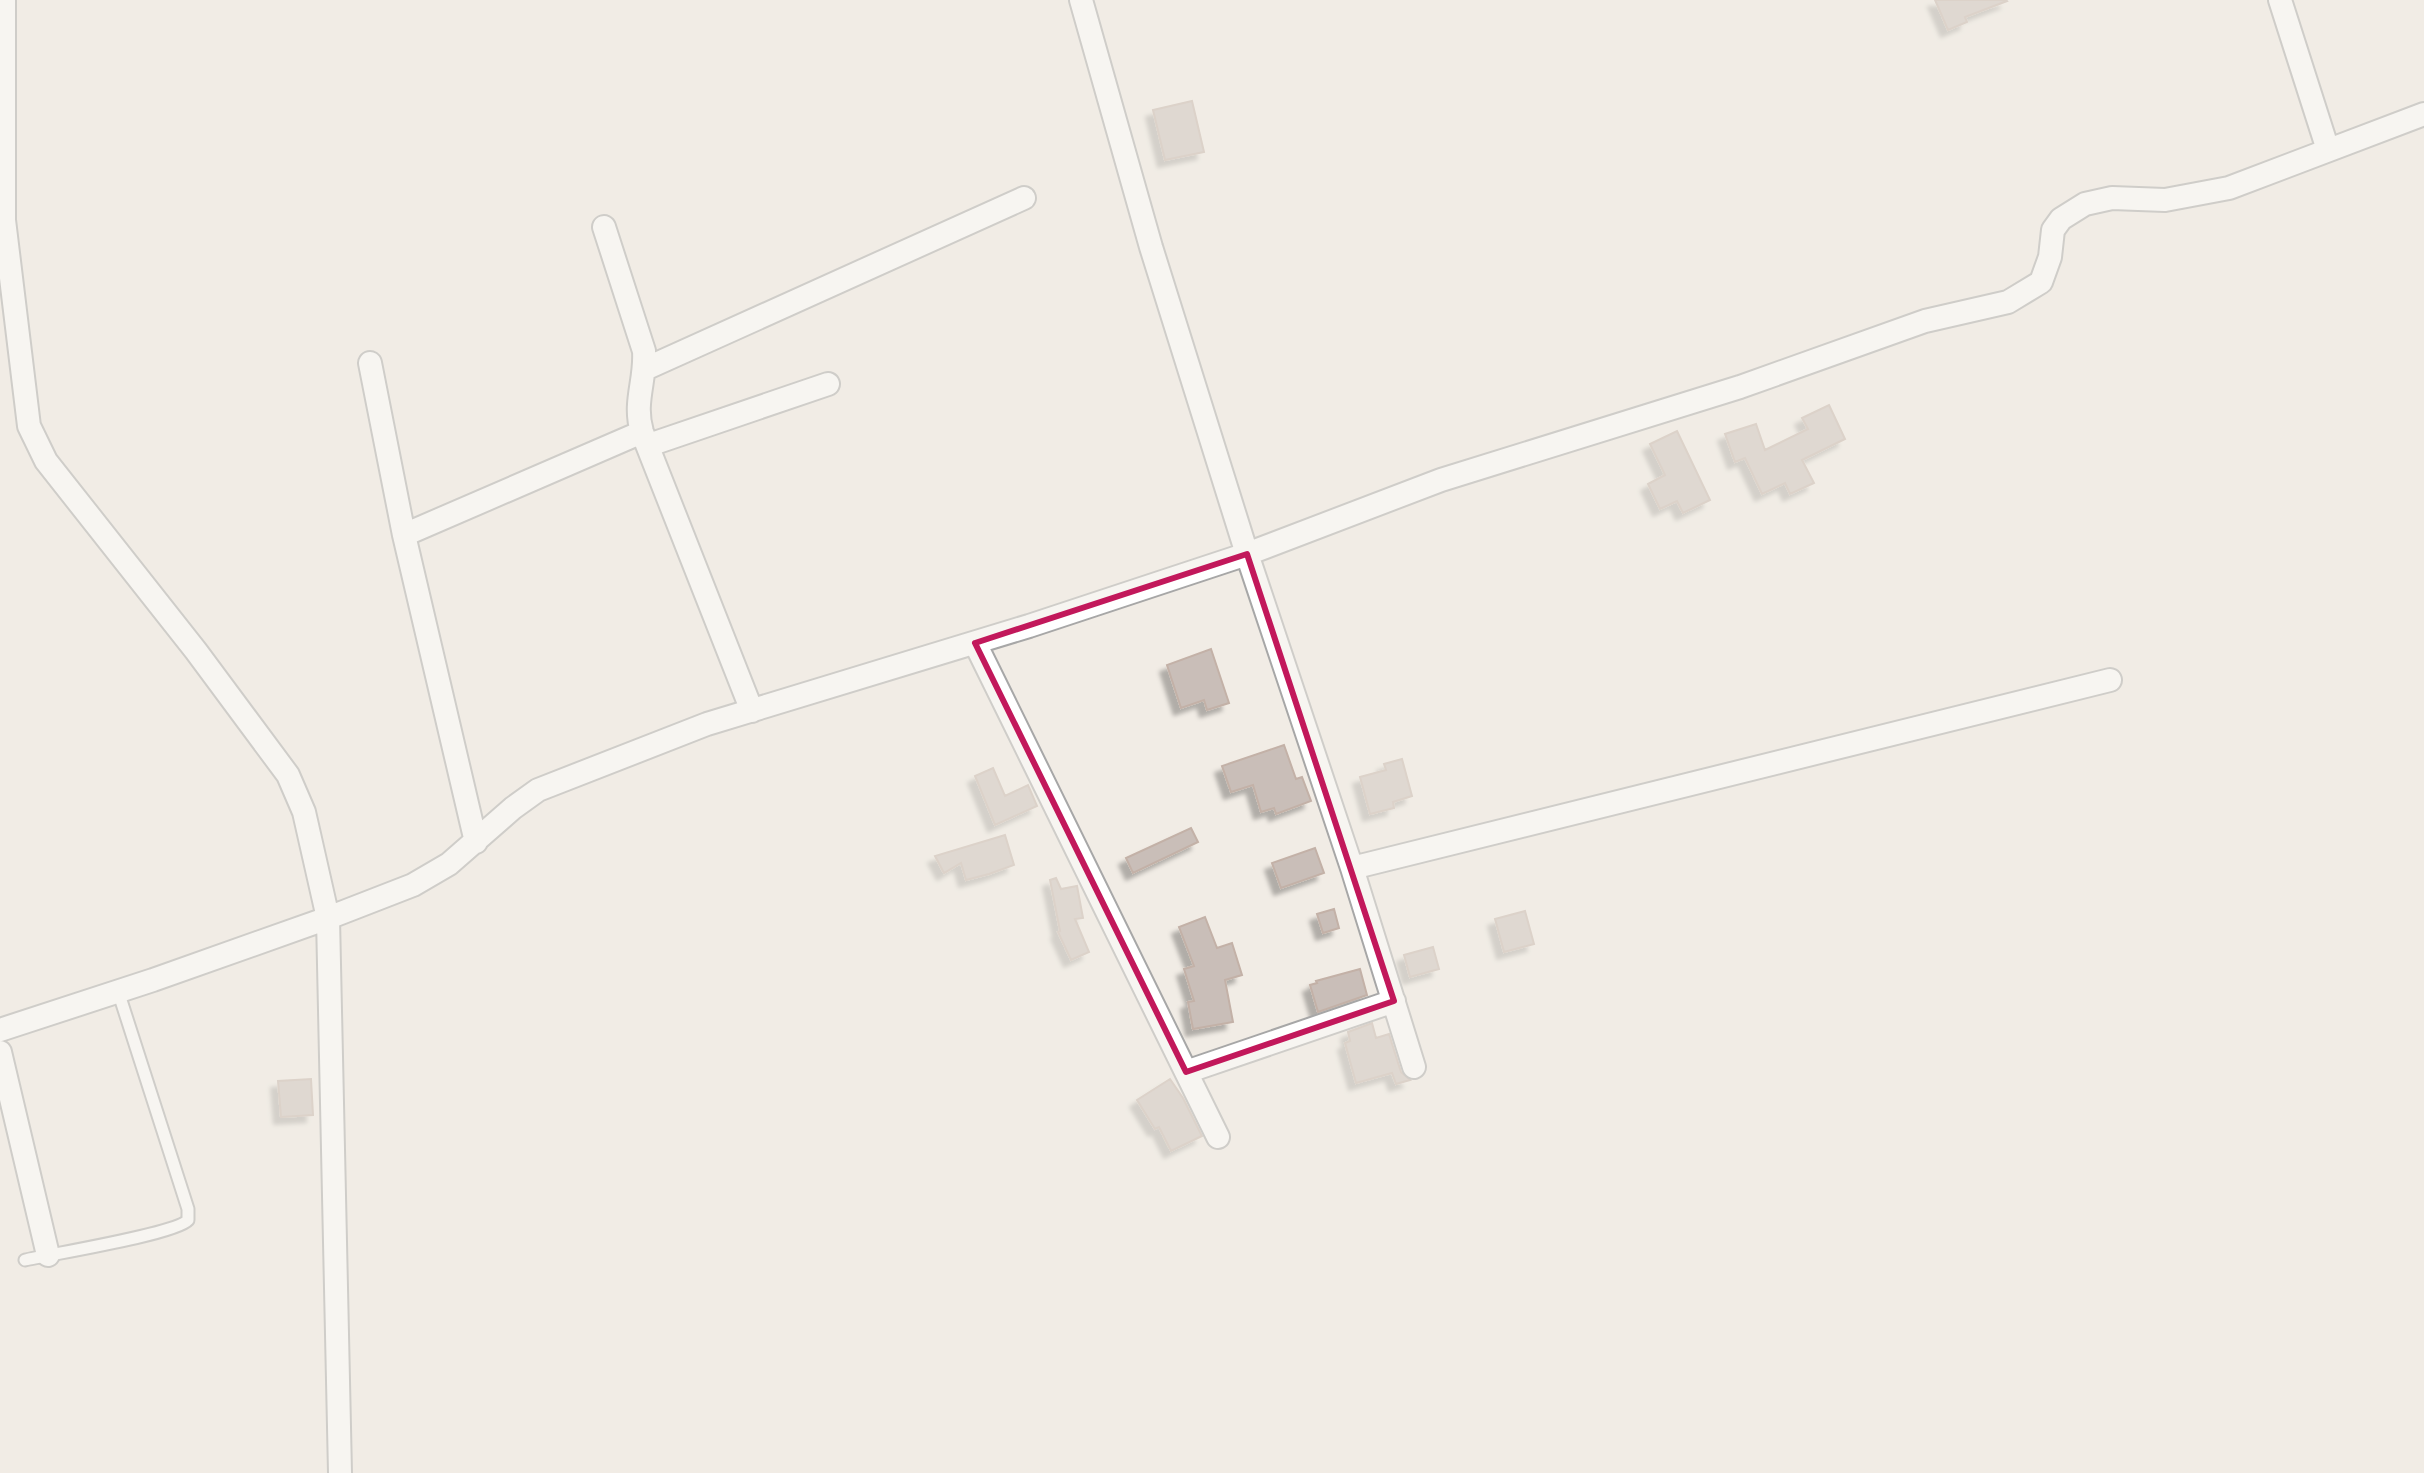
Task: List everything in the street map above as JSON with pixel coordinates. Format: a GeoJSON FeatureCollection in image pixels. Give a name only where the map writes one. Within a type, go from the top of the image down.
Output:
{"type":"FeatureCollection","features":[{"type":"Feature","properties":{"kind":"street"},"geometry":{"type":"LineString","coordinates":[[4,0],[4,220],[29,426],[46,461],[196,651],[288,775],[304,812],[328,918],[340,1473]]}},
{"type":"Feature","properties":{"kind":"street"},"geometry":{"type":"LineString","coordinates":[[1081,0],[1151,247],[1414,1067]]}},
{"type":"Feature","properties":{"kind":"street"},"geometry":{"type":"LineString","coordinates":[[2280,0],[2328,150]]}},
{"type":"Feature","properties":{"kind":"street"},"geometry":{"type":"LineString","coordinates":[[0,1030],[328,918],[413,885],[449,864],[538,790],[707,724],[975,643],[1247,554],[1441,480],[1740,387],[1925,321],[2008,302],[2041,282],[2050,257],[2053,230],[2061,219],[2085,204],[2112,198],[2165,200],[2229,188],[2424,114]]}},
{"type":"Feature","properties":{"kind":"street"},"geometry":{"type":"LineString","coordinates":[[645,369],[1024,198]]}},
{"type":"Feature","properties":{"kind":"street"},"geometry":{"type":"LineString","coordinates":[[604,227],[644,351],[645,369],[637,416],[752,711]]}},
{"type":"Feature","properties":{"kind":"street"},"geometry":{"type":"LineString","coordinates":[[370,363],[404,535],[476,842]]}},
{"type":"Feature","properties":{"kind":"street"},"geometry":{"type":"LineString","coordinates":[[404,535],[646,438],[828,384]]}},
{"type":"Feature","properties":{"kind":"street"},"geometry":{"type":"LineString","coordinates":[[975,643],[1218,1137]]}},
{"type":"Feature","properties":{"kind":"street"},"geometry":{"type":"LineString","coordinates":[[1352,868],[2110,680]]}},
{"type":"Feature","properties":{"kind":"street"},"geometry":{"type":"LineString","coordinates":[[1186,1072],[1394,1001]]}},
{"type":"Feature","properties":{"kind":"street"},"geometry":{"type":"LineString","coordinates":[[0,1052],[48,1255]]}},
{"type":"Feature","properties":{"kind":"lane"},"geometry":{"type":"LineString","coordinates":[[25,1260],[149,1235],[183,1226],[188,1220],[188,1209],[118,991]]}},
{"type":"Feature","properties":{"kind":"highlighted area"},"geometry":{"type":"Polygon","coordinates":[[[1247,554],[1394,1001],[1186,1072],[975,643],[1247,554]]]}},
{"type":"Feature","properties":{"kind":"building"},"geometry":{"type":"Polygon","coordinates":[[[1935,0],[2007,1],[1965,17],[1967,22],[1948,30],[1935,0]]]}},
{"type":"Feature","properties":{"kind":"building"},"geometry":{"type":"Polygon","coordinates":[[[1192,101],[1204,152],[1165,160],[1153,110],[1192,101]]]}},
{"type":"Feature","properties":{"kind":"building"},"geometry":{"type":"Polygon","coordinates":[[[1829,405],[1845,439],[1802,460],[1814,483],[1790,494],[1785,483],[1762,494],[1745,458],[1735,462],[1725,434],[1756,424],[1765,450],[1808,429],[1802,418],[1829,405]]]}},
{"type":"Feature","properties":{"kind":"building"},"geometry":{"type":"Polygon","coordinates":[[[1677,431],[1710,500],[1683,513],[1677,501],[1660,509],[1648,484],[1665,475],[1650,444],[1677,431]]]}},
{"type":"Feature","properties":{"kind":"building"},"geometry":{"type":"Polygon","coordinates":[[[1211,649],[1229,703],[1207,710],[1204,700],[1181,708],[1167,665],[1211,649]]]}},
{"type":"Feature","properties":{"kind":"building"},"geometry":{"type":"Polygon","coordinates":[[[1284,745],[1296,779],[1302,777],[1311,801],[1276,814],[1274,808],[1261,812],[1253,785],[1231,792],[1222,766],[1284,745]]]}},
{"type":"Feature","properties":{"kind":"building"},"geometry":{"type":"Polygon","coordinates":[[[1402,759],[1412,796],[1393,802],[1394,808],[1370,814],[1360,777],[1386,770],[1384,764],[1402,759]]]}},
{"type":"Feature","properties":{"kind":"building"},"geometry":{"type":"Polygon","coordinates":[[[993,768],[1005,796],[1028,785],[1037,806],[995,825],[975,776],[993,768]]]}},
{"type":"Feature","properties":{"kind":"building"},"geometry":{"type":"Polygon","coordinates":[[[1191,828],[1198,842],[1133,873],[1126,858],[1191,828]]]}},
{"type":"Feature","properties":{"kind":"building"},"geometry":{"type":"Polygon","coordinates":[[[1005,835],[1014,865],[989,874],[966,880],[961,863],[944,873],[935,856],[1005,835]]]}},
{"type":"Feature","properties":{"kind":"building"},"geometry":{"type":"Polygon","coordinates":[[[1315,848],[1324,873],[1281,888],[1272,863],[1315,848]]]}},
{"type":"Feature","properties":{"kind":"building"},"geometry":{"type":"Polygon","coordinates":[[[1056,878],[1061,889],[1077,886],[1083,918],[1075,919],[1089,952],[1071,960],[1058,932],[1050,880],[1056,878]]]}},
{"type":"Feature","properties":{"kind":"building"},"geometry":{"type":"Polygon","coordinates":[[[1334,909],[1339,928],[1323,933],[1317,914],[1334,909]]]}},
{"type":"Feature","properties":{"kind":"building"},"geometry":{"type":"Polygon","coordinates":[[[1525,911],[1534,944],[1504,952],[1495,919],[1525,911]]]}},
{"type":"Feature","properties":{"kind":"building"},"geometry":{"type":"Polygon","coordinates":[[[1205,917],[1217,948],[1232,943],[1242,975],[1225,980],[1233,1022],[1193,1029],[1188,1002],[1194,1001],[1184,969],[1194,966],[1179,927],[1205,917]]]}},
{"type":"Feature","properties":{"kind":"building"},"geometry":{"type":"Polygon","coordinates":[[[1433,947],[1439,969],[1410,977],[1404,955],[1433,947]]]}},
{"type":"Feature","properties":{"kind":"building"},"geometry":{"type":"Polygon","coordinates":[[[1360,969],[1367,995],[1318,1012],[1310,985],[1360,969]]]}},
{"type":"Feature","properties":{"kind":"building"},"geometry":{"type":"Polygon","coordinates":[[[1372,1023],[1376,1038],[1389,1034],[1401,1072],[1410,1080],[1396,1084],[1392,1073],[1356,1083],[1345,1043],[1350,1041],[1348,1032],[1372,1023]]]}},
{"type":"Feature","properties":{"kind":"building"},"geometry":{"type":"Polygon","coordinates":[[[311,1079],[313,1115],[281,1117],[278,1081],[311,1079]]]}},
{"type":"Feature","properties":{"kind":"building"},"geometry":{"type":"Polygon","coordinates":[[[1170,1079],[1202,1136],[1171,1151],[1159,1127],[1155,1129],[1137,1100],[1170,1079]]]}}]}
